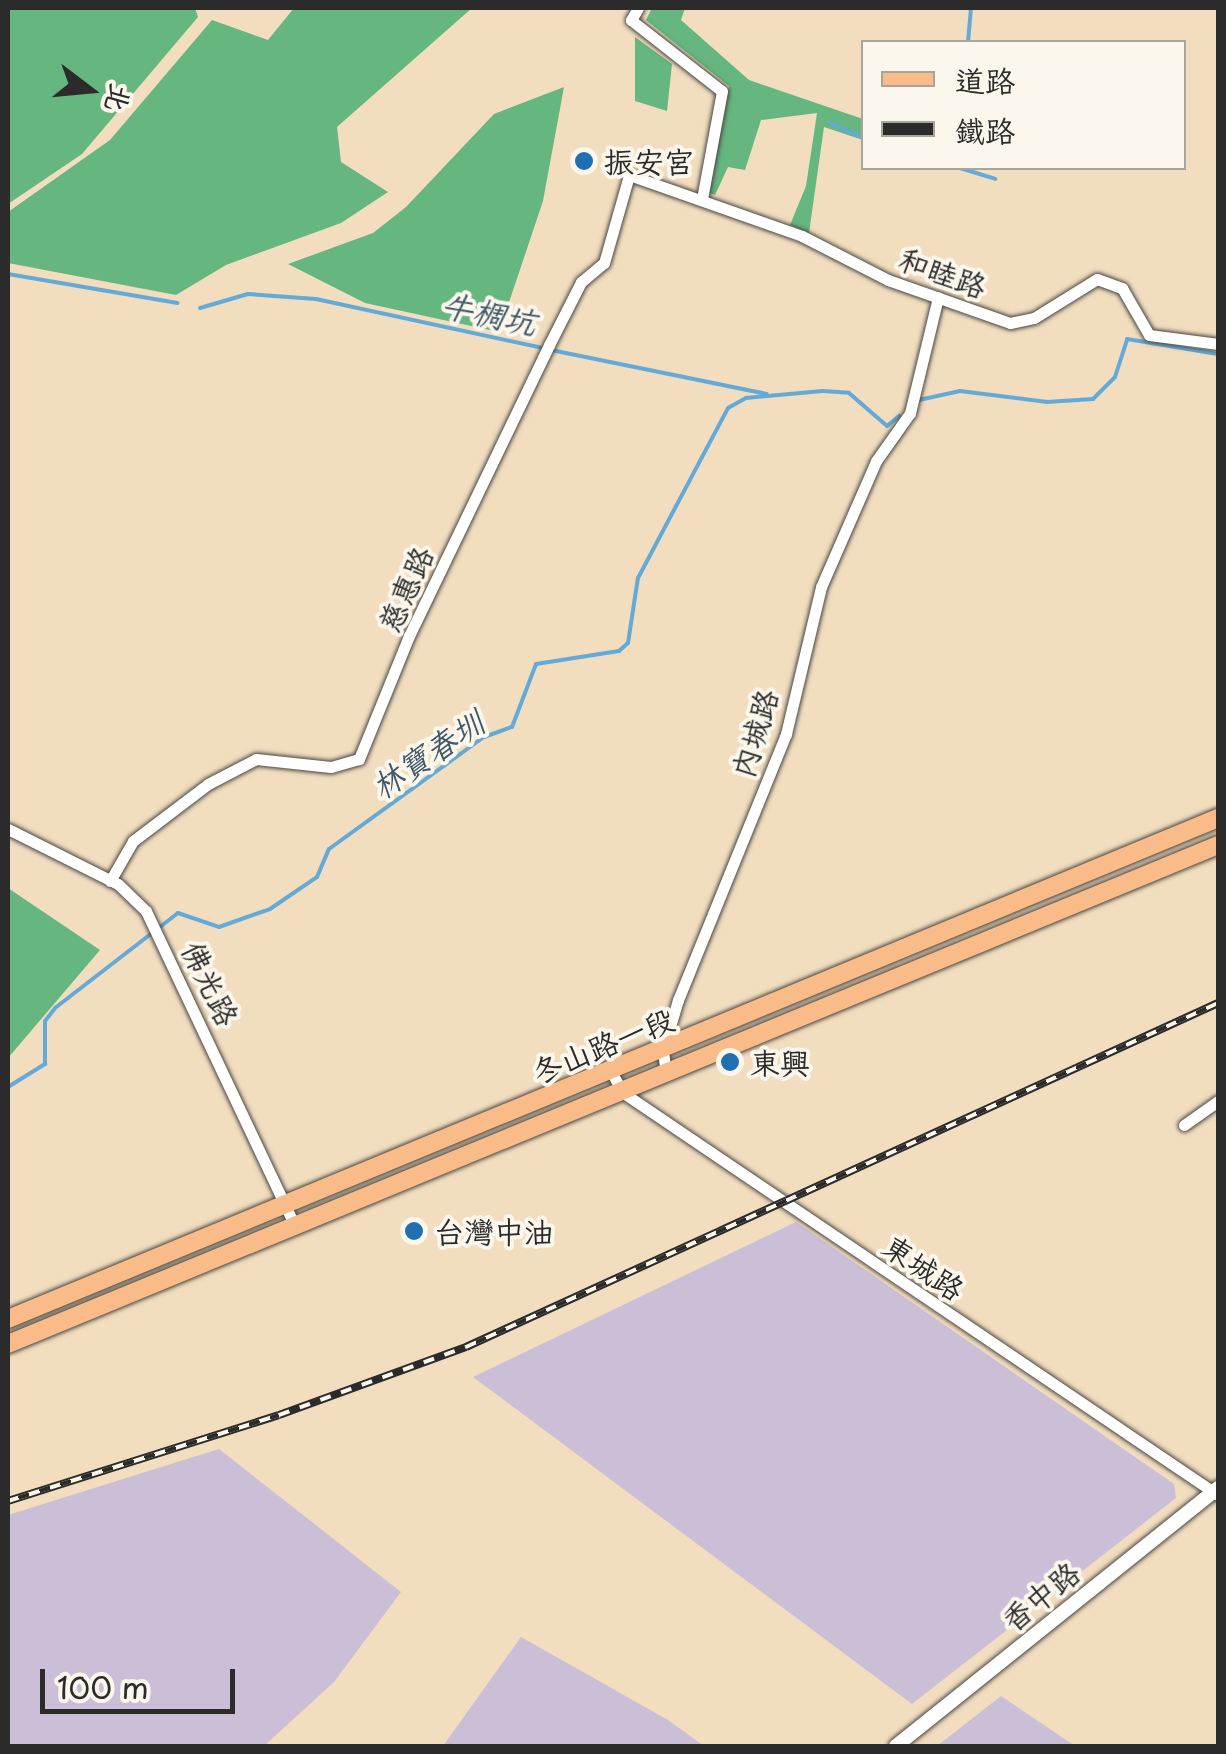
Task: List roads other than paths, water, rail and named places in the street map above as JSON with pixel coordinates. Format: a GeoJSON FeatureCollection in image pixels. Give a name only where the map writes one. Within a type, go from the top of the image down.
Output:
{"type":"FeatureCollection","features":[{"type":"Feature","properties":{"kind":"main road","name":"冬山路一段"},"geometry":{"type":"LineString","coordinates":[[8,1319],[1218,818]]}},
{"type":"Feature","properties":{"kind":"main road","name":"冬山路一段"},"geometry":{"type":"LineString","coordinates":[[8,1344],[1218,845]]}},
{"type":"Feature","properties":{"kind":"street"},"geometry":{"type":"LineString","coordinates":[[635,14],[722,92],[702,199]]}},
{"type":"Feature","properties":{"kind":"street","name":"和睦路"},"geometry":{"type":"LineString","coordinates":[[630,175],[702,199],[938,297],[1010,322],[1034,318],[1098,279],[1122,288],[1150,335],[1218,344]]}},
{"type":"Feature","properties":{"kind":"street","name":"慈惠路"},"geometry":{"type":"LineString","coordinates":[[110,881],[133,842],[208,784],[256,759],[331,767],[360,759],[409,636],[547,350],[581,282],[604,263],[630,175]]}},
{"type":"Feature","properties":{"kind":"street","name":"內城路"},"geometry":{"type":"LineString","coordinates":[[666,1075],[663,1050],[786,734],[821,587],[876,461],[910,413],[938,297]]}},
{"type":"Feature","properties":{"kind":"street","name":"佛光路"},"geometry":{"type":"LineString","coordinates":[[8,830],[132,893],[157,930],[290,1204],[295,1226]]}},
{"type":"Feature","properties":{"kind":"street","name":"東城路"},"geometry":{"type":"LineString","coordinates":[[611,1071],[622,1092],[1217,1492]]}},
{"type":"Feature","properties":{"kind":"street"},"geometry":{"type":"LineString","coordinates":[[1184,1125],[1218,1101]]}},
{"type":"Feature","properties":{"kind":"street","name":"香中路"},"geometry":{"type":"LineString","coordinates":[[896,1746],[1217,1492]]}},
{"type":"Feature","properties":{"kind":"waterway"},"geometry":{"type":"LineString","coordinates":[[968,40],[971,8]]}},
{"type":"Feature","properties":{"kind":"waterway"},"geometry":{"type":"LineString","coordinates":[[830,123],[861,137]]}},
{"type":"Feature","properties":{"kind":"waterway"},"geometry":{"type":"LineString","coordinates":[[966,170],[995,179]]}},
{"type":"Feature","properties":{"kind":"waterway","name":"牛椆坑"},"geometry":{"type":"LineString","coordinates":[[8,274],[178,303]]}},
{"type":"Feature","properties":{"kind":"waterway","name":"牛椆坑"},"geometry":{"type":"LineString","coordinates":[[200,308],[248,294],[316,299],[542,348]]}},
{"type":"Feature","properties":{"kind":"waterway","name":"林寶春圳"},"geometry":{"type":"LineString","coordinates":[[919,400],[960,391],[1047,402],[1093,399],[1115,377],[1127,339],[1218,354]]}},
{"type":"Feature","properties":{"kind":"waterway","name":"牛椆坑"},"geometry":{"type":"LineString","coordinates":[[551,350],[767,394]]}},
{"type":"Feature","properties":{"kind":"waterway","name":"林寶春圳"},"geometry":{"type":"LineString","coordinates":[[8,1087],[45,1064],[45,1021],[55,1008],[178,913],[219,927],[270,909],[317,877],[329,849],[484,737],[512,727],[536,664],[619,651],[628,643],[638,578],[728,408],[746,398],[823,391],[849,393],[887,426],[899,416]]}},
{"type":"Feature","properties":{"kind":"railway"},"geometry":{"type":"LineString","coordinates":[[8,1501],[279,1415],[466,1347],[1218,1003]]}},
{"type":"Feature","properties":{"kind":"place","name":"振安宮"},"geometry":{"type":"Point","coordinates":[584,161]}},
{"type":"Feature","properties":{"kind":"place","name":"東興"},"geometry":{"type":"Point","coordinates":[730,1062]}},
{"type":"Feature","properties":{"kind":"place","name":"台灣中油"},"geometry":{"type":"Point","coordinates":[414,1231]}}]}
